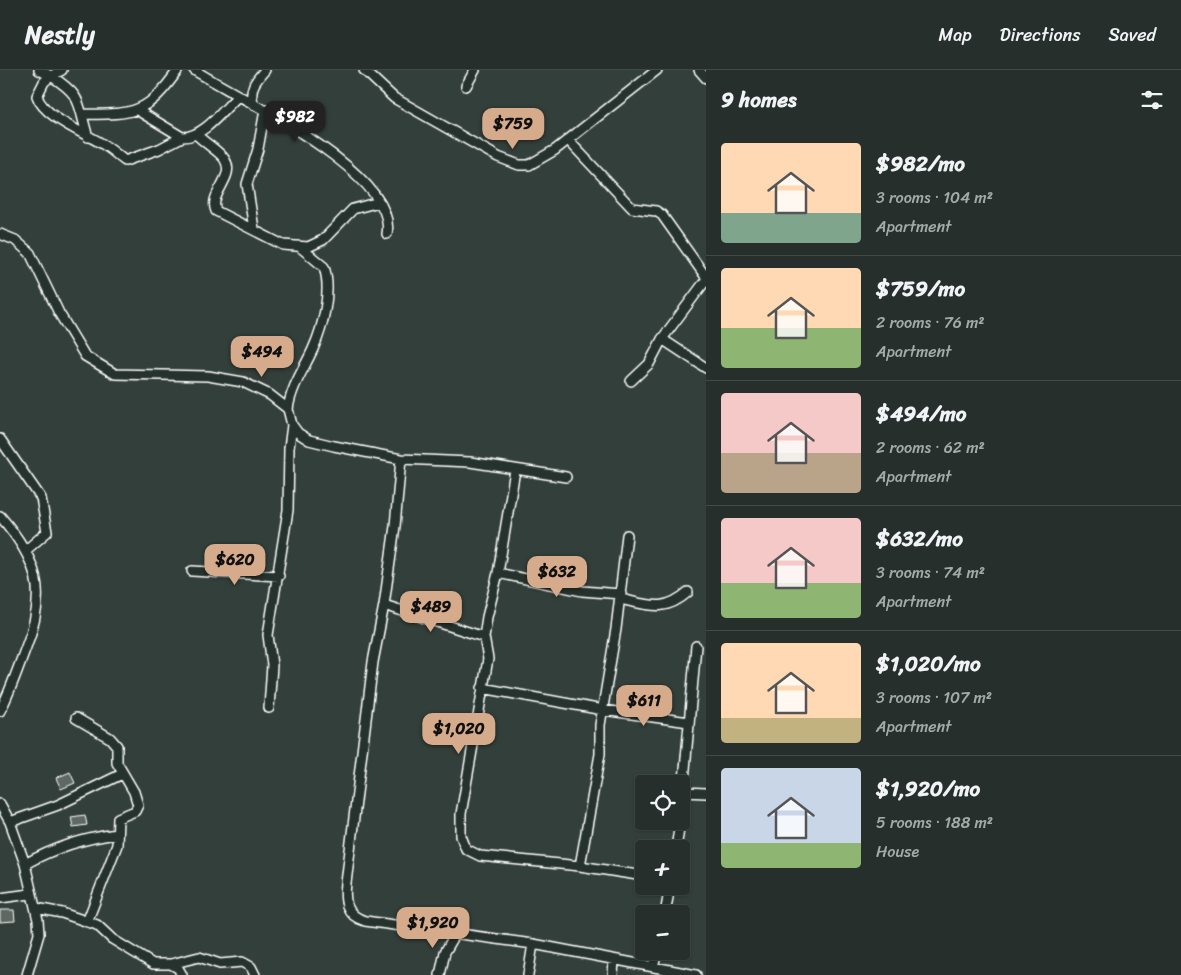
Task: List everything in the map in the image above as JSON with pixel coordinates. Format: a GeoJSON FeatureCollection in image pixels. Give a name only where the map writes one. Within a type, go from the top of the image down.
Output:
{"type":"FeatureCollection","features":[{"type":"Feature","properties":{"kind":"street"},"geometry":{"type":"LineString","coordinates":[[39,70],[71,89],[81,104],[88,137]]}},
{"type":"Feature","properties":{"kind":"street"},"geometry":{"type":"LineString","coordinates":[[62,70],[51,76],[39,89],[36,96],[38,102],[125,161],[159,149],[182,137],[196,134],[238,96]]}},
{"type":"Feature","properties":{"kind":"street"},"geometry":{"type":"LineString","coordinates":[[84,114],[105,115],[136,110],[155,99],[178,70]]}},
{"type":"Feature","properties":{"kind":"street"},"geometry":{"type":"LineString","coordinates":[[194,70],[265,110],[326,149],[355,174],[379,202],[388,220],[387,234]]}},
{"type":"Feature","properties":{"kind":"street"},"geometry":{"type":"LineString","coordinates":[[254,104],[251,97],[252,88],[265,70]]}},
{"type":"Feature","properties":{"kind":"street"},"geometry":{"type":"LineString","coordinates":[[364,70],[394,98],[511,162],[529,165],[541,160],[568,140],[651,72]]}},
{"type":"Feature","properties":{"kind":"street"},"geometry":{"type":"LineString","coordinates":[[466,86],[475,70]]}},
{"type":"Feature","properties":{"kind":"street"},"geometry":{"type":"LineString","coordinates":[[699,70],[706,78]]}},
{"type":"Feature","properties":{"kind":"street"},"geometry":{"type":"LineString","coordinates":[[136,110],[182,137]]}},
{"type":"Feature","properties":{"kind":"street"},"geometry":{"type":"LineString","coordinates":[[254,229],[247,184],[258,149],[265,110]]}},
{"type":"Feature","properties":{"kind":"street"},"geometry":{"type":"LineString","coordinates":[[196,134],[207,146],[224,157],[227,162],[228,170],[214,200],[216,212],[254,229],[283,245],[308,247],[323,240],[353,209],[379,202]]}},
{"type":"Feature","properties":{"kind":"street"},"geometry":{"type":"LineString","coordinates":[[568,140],[632,208],[650,210],[662,215],[706,278],[662,339],[649,364],[631,381]]}},
{"type":"Feature","properties":{"kind":"street"},"geometry":{"type":"LineString","coordinates":[[0,234],[25,247],[74,342],[93,363],[115,374],[208,376],[243,382],[270,395],[288,409]]}},
{"type":"Feature","properties":{"kind":"street"},"geometry":{"type":"LineString","coordinates":[[269,708],[272,665],[268,636],[288,510],[289,448],[292,425],[288,409],[291,393],[313,349],[328,296],[324,267],[300,247]]}},
{"type":"Feature","properties":{"kind":"street"},"geometry":{"type":"LineString","coordinates":[[662,339],[706,368]]}},
{"type":"Feature","properties":{"kind":"street"},"geometry":{"type":"LineString","coordinates":[[292,425],[298,433],[309,440],[401,459],[444,459],[566,477]]}},
{"type":"Feature","properties":{"kind":"street"},"geometry":{"type":"LineString","coordinates":[[0,439],[35,487],[44,510],[47,532],[25,551]]}},
{"type":"Feature","properties":{"kind":"street"},"geometry":{"type":"LineString","coordinates":[[401,459],[384,606],[373,662],[344,900],[351,914],[365,921],[533,944],[696,975]]}},
{"type":"Feature","properties":{"kind":"street"},"geometry":{"type":"LineString","coordinates":[[515,470],[498,573],[492,589],[484,638],[488,659],[460,814],[461,836],[466,849],[480,856],[580,866],[635,875]]}},
{"type":"Feature","properties":{"kind":"street"},"geometry":{"type":"LineString","coordinates":[[0,516],[25,551],[36,578],[38,612],[19,668],[0,711]]}},
{"type":"Feature","properties":{"kind":"street"},"geometry":{"type":"LineString","coordinates":[[580,866],[600,754],[600,726],[621,597],[627,535]]}},
{"type":"Feature","properties":{"kind":"street"},"geometry":{"type":"LineString","coordinates":[[192,571],[279,576]]}},
{"type":"Feature","properties":{"kind":"street"},"geometry":{"type":"LineString","coordinates":[[498,573],[663,606],[675,603],[688,592]]}},
{"type":"Feature","properties":{"kind":"street"},"geometry":{"type":"LineString","coordinates":[[384,606],[484,638]]}},
{"type":"Feature","properties":{"kind":"street"},"geometry":{"type":"LineString","coordinates":[[685,775],[696,646]]}},
{"type":"Feature","properties":{"kind":"street"},"geometry":{"type":"LineString","coordinates":[[482,688],[603,710],[689,722]]}},
{"type":"Feature","properties":{"kind":"street"},"geometry":{"type":"LineString","coordinates":[[76,718],[114,741],[117,746],[117,763],[134,792],[138,805],[135,811],[118,818],[116,848],[103,877],[87,922]]}},
{"type":"Feature","properties":{"kind":"street"},"geometry":{"type":"LineString","coordinates":[[10,822],[58,805],[122,774]]}},
{"type":"Feature","properties":{"kind":"street"},"geometry":{"type":"LineString","coordinates":[[690,792],[706,793]]}},
{"type":"Feature","properties":{"kind":"street"},"geometry":{"type":"LineString","coordinates":[[0,804],[10,822],[25,864],[30,894],[36,908],[39,934],[27,975]]}},
{"type":"Feature","properties":{"kind":"street"},"geometry":{"type":"LineString","coordinates":[[25,864],[51,850],[90,839],[117,834]]}},
{"type":"Feature","properties":{"kind":"street"},"geometry":{"type":"LineString","coordinates":[[0,898],[30,894]]}},
{"type":"Feature","properties":{"kind":"street"},"geometry":{"type":"LineString","coordinates":[[36,908],[48,909],[102,928],[112,939],[153,964],[171,964],[199,956],[220,964],[242,962],[251,967],[255,975]]}},
{"type":"Feature","properties":{"kind":"street"},"geometry":{"type":"LineString","coordinates":[[440,975],[444,952],[456,933]]}},
{"type":"Feature","properties":{"kind":"street"},"geometry":{"type":"LineString","coordinates":[[528,975],[533,944]]}},
{"type":"Feature","properties":{"kind":"street"},"geometry":{"type":"LineString","coordinates":[[613,975],[614,960]]}},
{"type":"Feature","properties":{"kind":"street"},"geometry":{"type":"LineString","coordinates":[[653,967],[655,960]]}},
{"type":"Feature","properties":{"kind":"street"},"geometry":{"type":"LineString","coordinates":[[171,964],[178,968],[182,975]]}},
{"type":"Feature","properties":{"kind":"building"},"geometry":{"type":"Polygon","coordinates":[[[70,772],[75,783],[61,789],[56,778],[70,772]]]}},
{"type":"Feature","properties":{"kind":"building"},"geometry":{"type":"Polygon","coordinates":[[[85,815],[87,825],[73,827],[71,817],[85,815]]]}},
{"type":"Feature","properties":{"kind":"building"},"geometry":{"type":"Polygon","coordinates":[[[0,910],[14,910],[15,921],[0,922],[0,910]]]}}]}
